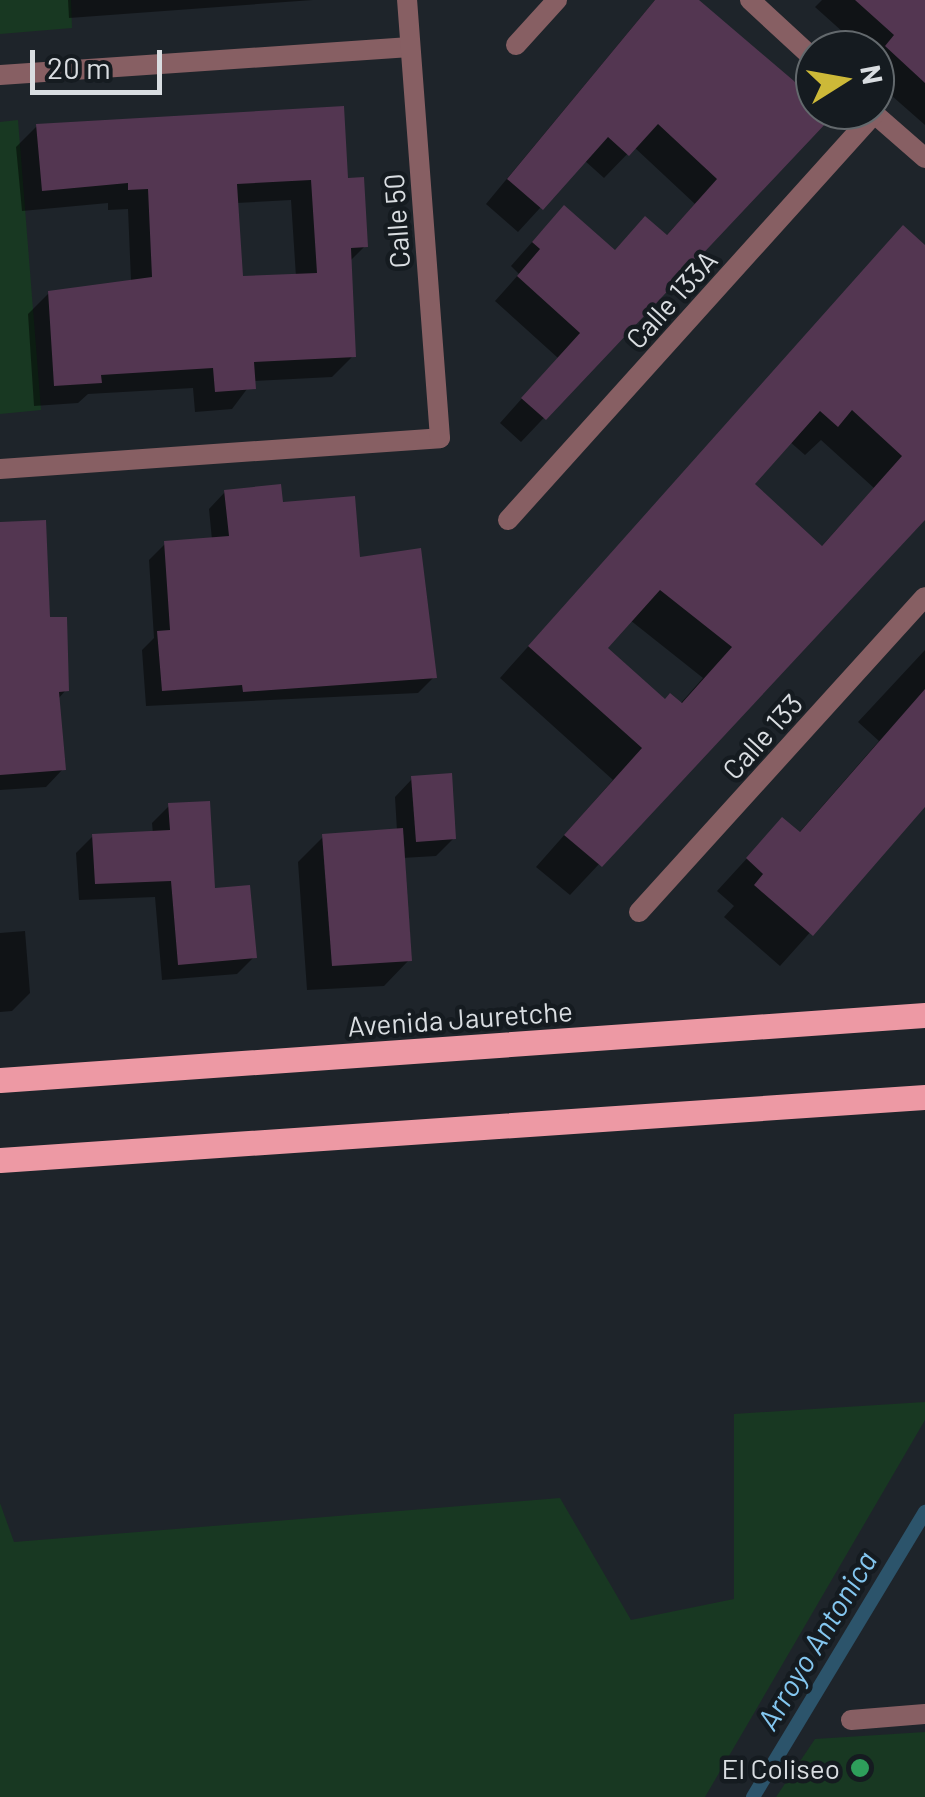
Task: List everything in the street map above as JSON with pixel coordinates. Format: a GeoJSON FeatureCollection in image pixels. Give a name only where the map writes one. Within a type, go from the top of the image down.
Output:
{"type":"FeatureCollection","features":[{"type":"Feature","properties":{"kind":"main road","name":"Avenida Jauretche"},"geometry":{"type":"LineString","coordinates":[[0,1080],[925,1015]]}},
{"type":"Feature","properties":{"kind":"main road"},"geometry":{"type":"LineString","coordinates":[[0,1160],[925,1097]]}},
{"type":"Feature","properties":{"kind":"street","name":"Calle 50"},"geometry":{"type":"LineString","coordinates":[[0,469],[440,438],[407,0]]}},
{"type":"Feature","properties":{"kind":"street"},"geometry":{"type":"LineString","coordinates":[[516,45],[558,0]]}},
{"type":"Feature","properties":{"kind":"street"},"geometry":{"type":"LineString","coordinates":[[750,0],[795,42]]}},
{"type":"Feature","properties":{"kind":"street"},"geometry":{"type":"LineString","coordinates":[[0,75],[410,47]]}},
{"type":"Feature","properties":{"kind":"street","name":"Calle 133A"},"geometry":{"type":"LineString","coordinates":[[508,520],[856,130]]}},
{"type":"Feature","properties":{"kind":"street"},"geometry":{"type":"LineString","coordinates":[[893,130],[925,158]]}},
{"type":"Feature","properties":{"kind":"street","name":"Calle 133"},"geometry":{"type":"LineString","coordinates":[[639,912],[925,598]]}},
{"type":"Feature","properties":{"kind":"street"},"geometry":{"type":"LineString","coordinates":[[851,1720],[925,1714]]}},
{"type":"Feature","properties":{"kind":"green space"},"geometry":{"type":"Polygon","coordinates":[[[0,0],[71,0],[72,28],[0,34],[0,0]]]}},
{"type":"Feature","properties":{"kind":"green space"},"geometry":{"type":"Polygon","coordinates":[[[18,120],[41,410],[0,414],[0,122],[18,120]]]}},
{"type":"Feature","properties":{"kind":"green space"},"geometry":{"type":"Polygon","coordinates":[[[925,1402],[925,1420],[705,1797],[0,1797],[0,1503],[14,1542],[560,1498],[631,1620],[734,1599],[734,1414],[925,1402]]]}},
{"type":"Feature","properties":{"kind":"green space","name":"El Coliseo"},"geometry":{"type":"Polygon","coordinates":[[[925,1732],[925,1797],[776,1797],[815,1739],[925,1732]]]}},
{"type":"Feature","properties":{"kind":"building"},"geometry":{"type":"Polygon","coordinates":[[[655,0],[699,0],[795,82],[795,130],[820,130],[546,420],[521,398],[580,333],[517,276],[540,249],[532,242],[564,205],[615,250],[645,216],[667,235],[717,179],[658,124],[629,156],[608,137],[543,210],[507,179],[655,0]]]}},
{"type":"Feature","properties":{"kind":"building"},"geometry":{"type":"Polygon","coordinates":[[[855,0],[925,0],[925,83],[895,55],[895,30],[888,30],[855,0]]]}},
{"type":"Feature","properties":{"kind":"building"},"geometry":{"type":"Polygon","coordinates":[[[344,106],[348,178],[364,177],[368,247],[351,248],[356,357],[254,362],[256,389],[215,392],[213,368],[101,375],[102,383],[54,386],[48,291],[152,277],[148,189],[128,190],[128,183],[42,191],[36,124],[344,106]],[[311,180],[237,184],[243,276],[317,273],[311,180]]]}},
{"type":"Feature","properties":{"kind":"building"},"geometry":{"type":"Polygon","coordinates":[[[903,225],[925,245],[925,520],[602,867],[564,835],[642,748],[528,646],[903,225]],[[852,410],[838,427],[820,411],[755,484],[822,546],[902,456],[852,410]],[[660,590],[608,648],[665,699],[670,693],[682,703],[732,647],[660,590]]]}},
{"type":"Feature","properties":{"kind":"building"},"geometry":{"type":"Polygon","coordinates":[[[281,484],[283,502],[355,496],[360,557],[421,548],[437,678],[243,692],[242,685],[162,691],[157,631],[170,630],[164,541],[229,536],[224,490],[281,484]]]}},
{"type":"Feature","properties":{"kind":"building"},"geometry":{"type":"Polygon","coordinates":[[[46,520],[50,617],[67,617],[69,691],[59,692],[66,770],[0,775],[0,522],[46,520]]]}},
{"type":"Feature","properties":{"kind":"building"},"geometry":{"type":"Polygon","coordinates":[[[925,689],[925,807],[813,936],[754,885],[763,874],[746,858],[782,817],[800,832],[925,689]]]}},
{"type":"Feature","properties":{"kind":"building"},"geometry":{"type":"Polygon","coordinates":[[[452,773],[456,839],[416,842],[411,776],[452,773]]]}},
{"type":"Feature","properties":{"kind":"building"},"geometry":{"type":"Polygon","coordinates":[[[210,801],[215,888],[250,885],[257,958],[178,965],[171,881],[95,884],[92,834],[170,830],[168,803],[210,801]]]}},
{"type":"Feature","properties":{"kind":"building"},"geometry":{"type":"Polygon","coordinates":[[[403,828],[412,961],[332,966],[322,834],[403,828]]]}},
{"type":"Feature","properties":{"kind":"waterway","name":"Arroyo Antonica"},"geometry":{"type":"LineString","coordinates":[[753,1797],[925,1512]]}},
{"type":"Feature","properties":{"kind":"place","name":"El Coliseo"},"geometry":{"type":"Point","coordinates":[860,1768]}}]}
